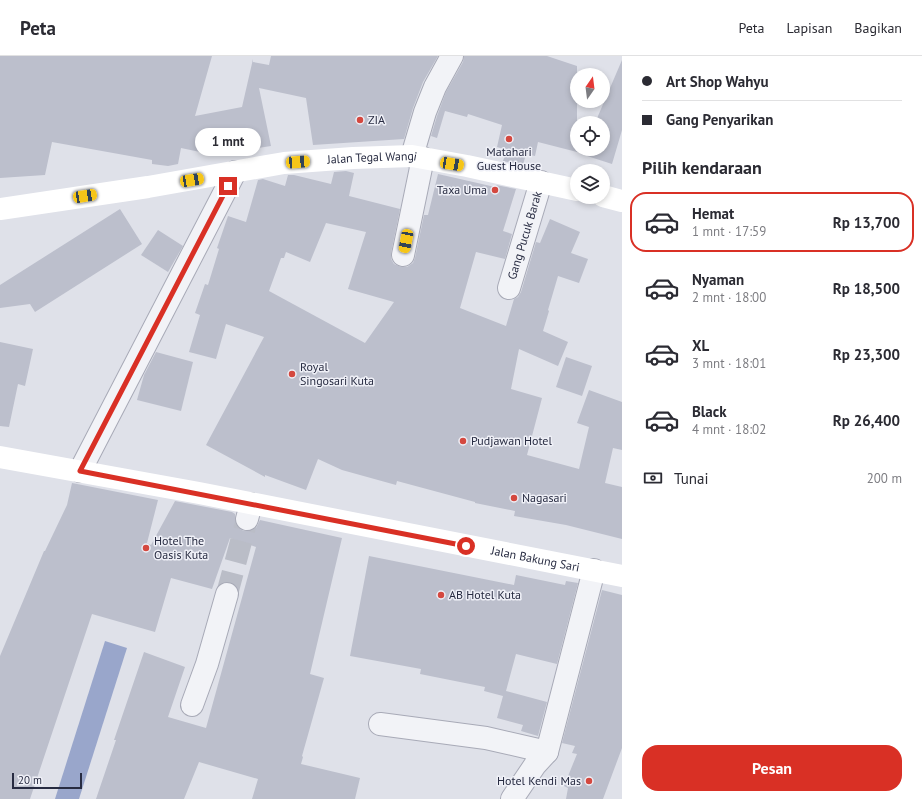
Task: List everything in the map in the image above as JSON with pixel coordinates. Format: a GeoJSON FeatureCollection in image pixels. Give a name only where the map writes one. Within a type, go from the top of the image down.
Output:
{"type":"FeatureCollection","features":[{"type":"Feature","properties":{"kind":"main road","name":"Jalan Tegal Wangi"},"geometry":{"type":"LineString","coordinates":[[0,209],[284,163],[353,158],[417,157],[570,188]]}},
{"type":"Feature","properties":{"kind":"main road","name":"Jalan Bakung Sari"},"geometry":{"type":"LineString","coordinates":[[0,457],[80,471],[249,512],[622,576]]}},
{"type":"Feature","properties":{"kind":"street"},"geometry":{"type":"LineString","coordinates":[[403,255],[425,112],[435,87],[452,56]]}},
{"type":"Feature","properties":{"kind":"street"},"geometry":{"type":"LineString","coordinates":[[80,471],[234,172]]}},
{"type":"Feature","properties":{"kind":"street","name":"Gang Pucuk Barak"},"geometry":{"type":"LineString","coordinates":[[509,288],[541,182]]}},
{"type":"Feature","properties":{"kind":"street"},"geometry":{"type":"LineString","coordinates":[[512,799],[535,765],[548,752],[594,570]]}},
{"type":"Feature","properties":{"kind":"street"},"geometry":{"type":"LineString","coordinates":[[192,705],[227,594]]}},
{"type":"Feature","properties":{"kind":"street"},"geometry":{"type":"LineString","coordinates":[[380,724],[486,738],[548,752]]}},
{"type":"Feature","properties":{"kind":"water"},"geometry":{"type":"Polygon","coordinates":[[[105,641],[127,648],[79,799],[55,799],[105,641]]]}},
{"type":"Feature","properties":{"kind":"building"},"geometry":{"type":"Polygon","coordinates":[[[0,56],[212,56],[195,116],[242,107],[253,59],[253,62],[269,65],[271,56],[438,56],[423,82],[413,108],[404,139],[313,145],[306,98],[259,88],[271,146],[200,152],[181,148],[178,164],[168,166],[152,164],[152,160],[52,142],[45,175],[0,178],[0,56]]]}},
{"type":"Feature","properties":{"kind":"building"},"geometry":{"type":"Polygon","coordinates":[[[464,56],[547,56],[577,66],[577,68],[570,68],[570,108],[577,108],[577,116],[570,116],[570,150],[538,142],[535,156],[526,154],[523,165],[503,161],[507,150],[497,147],[502,125],[468,114],[467,117],[445,111],[437,138],[431,136],[446,92],[463,62],[464,56]]]}},
{"type":"Feature","properties":{"kind":"building"},"geometry":{"type":"Polygon","coordinates":[[[622,60],[622,130],[612,164],[587,156],[610,156],[610,116],[598,116],[601,108],[610,108],[610,88],[622,60]]]}},
{"type":"Feature","properties":{"kind":"building"},"geometry":{"type":"Polygon","coordinates":[[[346,171],[354,173],[349,196],[400,209],[391,259],[394,264],[401,267],[407,267],[413,263],[415,258],[424,215],[428,215],[438,174],[495,187],[496,185],[516,189],[503,231],[512,234],[505,259],[476,252],[460,308],[506,326],[514,299],[518,297],[521,292],[536,242],[540,243],[550,219],[580,232],[571,253],[588,259],[579,283],[558,276],[543,331],[568,342],[558,366],[519,349],[511,389],[542,398],[527,455],[579,469],[589,427],[577,423],[589,390],[622,402],[622,450],[613,448],[605,483],[622,487],[622,539],[566,525],[514,516],[515,511],[475,503],[397,481],[396,485],[342,470],[318,459],[306,490],[265,475],[265,477],[206,445],[264,337],[226,324],[216,359],[189,352],[200,315],[195,313],[205,284],[208,285],[219,249],[217,248],[228,216],[246,222],[258,180],[263,179],[285,186],[288,175],[294,175],[331,184],[334,172],[346,171]],[[326,223],[310,262],[286,252],[284,258],[281,258],[269,291],[365,343],[394,302],[348,289],[366,232],[326,223]]]}},
{"type":"Feature","properties":{"kind":"building"},"geometry":{"type":"Polygon","coordinates":[[[120,209],[142,244],[35,312],[30,304],[0,308],[0,285],[120,209]]]}},
{"type":"Feature","properties":{"kind":"building"},"geometry":{"type":"Polygon","coordinates":[[[158,230],[183,246],[168,272],[141,255],[158,230]]]}},
{"type":"Feature","properties":{"kind":"building"},"geometry":{"type":"Polygon","coordinates":[[[0,342],[33,349],[25,386],[18,384],[9,427],[0,426],[0,342]]]}},
{"type":"Feature","properties":{"kind":"building"},"geometry":{"type":"Polygon","coordinates":[[[156,352],[193,362],[181,411],[137,400],[144,375],[156,352]]]}},
{"type":"Feature","properties":{"kind":"building"},"geometry":{"type":"Polygon","coordinates":[[[566,357],[592,366],[582,396],[556,387],[566,357]]]}},
{"type":"Feature","properties":{"kind":"building"},"geometry":{"type":"Polygon","coordinates":[[[72,483],[158,500],[147,543],[151,545],[175,501],[232,512],[235,514],[235,522],[238,528],[244,531],[251,531],[256,528],[260,520],[342,538],[310,674],[324,678],[301,764],[360,778],[355,799],[252,799],[258,779],[199,762],[184,799],[96,799],[116,740],[114,740],[144,652],[185,667],[168,717],[206,728],[256,547],[230,538],[212,589],[171,578],[155,632],[92,614],[30,799],[0,799],[0,656],[44,551],[67,505],[72,483]]]}},
{"type":"Feature","properties":{"kind":"building"},"geometry":{"type":"Polygon","coordinates":[[[369,556],[514,585],[516,575],[565,585],[566,581],[578,583],[557,664],[516,654],[506,691],[547,702],[538,736],[521,731],[523,725],[497,718],[503,696],[484,691],[485,687],[420,674],[421,669],[350,656],[369,556]]]}},
{"type":"Feature","properties":{"kind":"building"},"geometry":{"type":"Polygon","coordinates":[[[602,590],[622,595],[622,748],[603,799],[566,799],[568,788],[564,786],[577,754],[572,753],[575,746],[562,743],[602,590]]]}},
{"type":"Feature","properties":{"kind":"tunnel"},"geometry":{"type":"LineString","coordinates":[[227,594],[247,519]]}},
{"type":"Feature","properties":{"kind":"place","name":"ZIA"},"geometry":{"type":"Point","coordinates":[360,120]}},
{"type":"Feature","properties":{"kind":"place","name":"Matahari Guest House"},"geometry":{"type":"Point","coordinates":[509,139]}},
{"type":"Feature","properties":{"kind":"place","name":"Taxa Uma"},"geometry":{"type":"Point","coordinates":[495,190]}},
{"type":"Feature","properties":{"kind":"place","name":"Royal Singosari Kuta"},"geometry":{"type":"Point","coordinates":[292,374]}},
{"type":"Feature","properties":{"kind":"place","name":"Pudjawan Hotel"},"geometry":{"type":"Point","coordinates":[463,441]}},
{"type":"Feature","properties":{"kind":"place","name":"Nagasari"},"geometry":{"type":"Point","coordinates":[514,498]}},
{"type":"Feature","properties":{"kind":"place","name":"Hotel The Oasis Kuta"},"geometry":{"type":"Point","coordinates":[146,548]}},
{"type":"Feature","properties":{"kind":"place","name":"AB Hotel Kuta"},"geometry":{"type":"Point","coordinates":[441,595]}},
{"type":"Feature","properties":{"kind":"place","name":"Hotel Kendi Mas"},"geometry":{"type":"Point","coordinates":[589,781]}},
{"type":"Feature","properties":{"kind":"route"},"geometry":{"type":"LineString","coordinates":[[228,186],[80,471],[466,546]]}}]}
